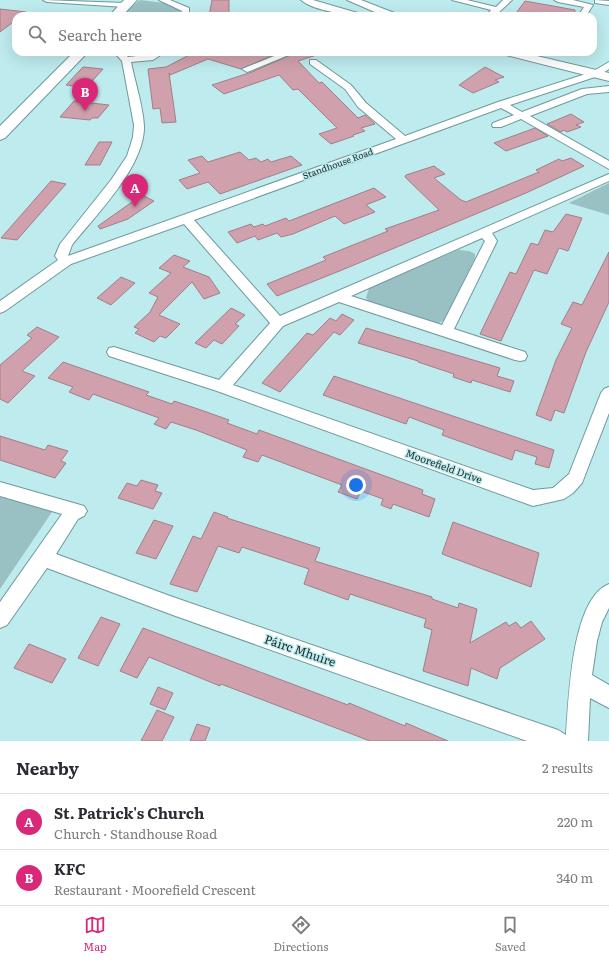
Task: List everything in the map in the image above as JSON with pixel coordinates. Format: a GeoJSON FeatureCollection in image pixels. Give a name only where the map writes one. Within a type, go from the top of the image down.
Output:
{"type":"FeatureCollection","features":[{"type":"Feature","properties":{"kind":"main road"},"geometry":{"type":"LineString","coordinates":[[119,12],[128,3]]}},
{"type":"Feature","properties":{"kind":"main road"},"geometry":{"type":"LineString","coordinates":[[0,135],[77,56]]}},
{"type":"Feature","properties":{"kind":"street"},"geometry":{"type":"LineString","coordinates":[[47,0],[128,3]]}},
{"type":"Feature","properties":{"kind":"street"},"geometry":{"type":"LineString","coordinates":[[163,0],[186,10],[186,12]]}},
{"type":"Feature","properties":{"kind":"street"},"geometry":{"type":"LineString","coordinates":[[306,0],[345,12]]}},
{"type":"Feature","properties":{"kind":"street"},"geometry":{"type":"LineString","coordinates":[[352,0],[379,12]]}},
{"type":"Feature","properties":{"kind":"street"},"geometry":{"type":"LineString","coordinates":[[456,0],[496,9]]}},
{"type":"Feature","properties":{"kind":"street"},"geometry":{"type":"LineString","coordinates":[[493,12],[508,0]]}},
{"type":"Feature","properties":{"kind":"street"},"geometry":{"type":"LineString","coordinates":[[558,0],[589,5]]}},
{"type":"Feature","properties":{"kind":"street"},"geometry":{"type":"LineString","coordinates":[[585,12],[589,5],[598,0],[609,3]]}},
{"type":"Feature","properties":{"kind":"street"},"geometry":{"type":"LineString","coordinates":[[66,261],[61,256],[66,244],[116,182],[132,156],[138,137],[139,125],[122,56],[150,58],[154,56]]}},
{"type":"Feature","properties":{"kind":"street"},"geometry":{"type":"LineString","coordinates":[[247,69],[281,56]]}},
{"type":"Feature","properties":{"kind":"street"},"geometry":{"type":"LineString","coordinates":[[522,56],[609,77]]}},
{"type":"Feature","properties":{"kind":"street"},"geometry":{"type":"LineString","coordinates":[[313,62],[326,69],[348,87],[362,105],[390,127],[404,141]]}},
{"type":"Feature","properties":{"kind":"street","name":"Standhouse Road"},"geometry":{"type":"LineString","coordinates":[[0,308],[66,261],[404,141],[502,104],[595,74],[609,65]]}},
{"type":"Feature","properties":{"kind":"street"},"geometry":{"type":"LineString","coordinates":[[497,125],[586,91],[609,90]]}},
{"type":"Feature","properties":{"kind":"street"},"geometry":{"type":"LineString","coordinates":[[502,104],[609,166]]}},
{"type":"Feature","properties":{"kind":"street"},"geometry":{"type":"LineString","coordinates":[[222,387],[278,323],[336,296],[609,177]]}},
{"type":"Feature","properties":{"kind":"street"},"geometry":{"type":"LineString","coordinates":[[186,219],[278,323]]}},
{"type":"Feature","properties":{"kind":"street"},"geometry":{"type":"LineString","coordinates":[[446,332],[491,241],[485,232]]}},
{"type":"Feature","properties":{"kind":"street"},"geometry":{"type":"LineString","coordinates":[[336,296],[520,356]]}},
{"type":"Feature","properties":{"kind":"street","name":"Moorefield Drive"},"geometry":{"type":"LineString","coordinates":[[114,352],[222,387],[533,498],[552,496],[567,490],[576,478],[609,393]]}},
{"type":"Feature","properties":{"kind":"street"},"geometry":{"type":"LineString","coordinates":[[0,489],[76,510],[43,558],[2,613]]}},
{"type":"Feature","properties":{"kind":"street","name":"Páirc Mhuire"},"geometry":{"type":"LineString","coordinates":[[43,558],[170,605],[558,741]]}},
{"type":"Feature","properties":{"kind":"street"},"geometry":{"type":"LineString","coordinates":[[577,741],[581,680],[585,650],[594,616],[609,593]]}},
{"type":"Feature","properties":{"kind":"street"},"geometry":{"type":"LineString","coordinates":[[581,680],[609,697]]}},
{"type":"Feature","properties":{"kind":"shaded area"},"geometry":{"type":"Polygon","coordinates":[[[140,0],[164,3],[181,11],[129,12],[127,11],[140,0]]]}},
{"type":"Feature","properties":{"kind":"shaded area"},"geometry":{"type":"Polygon","coordinates":[[[609,183],[609,215],[569,203],[609,183]]]}},
{"type":"Feature","properties":{"kind":"shaded area"},"geometry":{"type":"Polygon","coordinates":[[[458,250],[469,251],[475,254],[475,258],[444,320],[439,323],[430,322],[370,303],[366,298],[369,288],[458,250]]]}},
{"type":"Feature","properties":{"kind":"shaded area"},"geometry":{"type":"Polygon","coordinates":[[[0,494],[56,506],[0,589],[0,494]]]}},
{"type":"Feature","properties":{"kind":"building"},"geometry":{"type":"Polygon","coordinates":[[[212,0],[229,0],[229,12],[210,12],[212,0]]]}},
{"type":"Feature","properties":{"kind":"building"},"geometry":{"type":"Polygon","coordinates":[[[525,1],[575,10],[575,12],[517,12],[525,1]]]}},
{"type":"Feature","properties":{"kind":"building"},"geometry":{"type":"Polygon","coordinates":[[[0,9],[26,12],[12,12],[12,23],[0,32],[0,9]]]}},
{"type":"Feature","properties":{"kind":"building"},"geometry":{"type":"Polygon","coordinates":[[[187,56],[271,56],[241,69],[208,59],[170,75],[169,73],[176,122],[162,123],[160,108],[153,109],[148,69],[166,67],[187,56]]]}},
{"type":"Feature","properties":{"kind":"building"},"geometry":{"type":"Polygon","coordinates":[[[288,56],[314,56],[298,61],[319,83],[322,82],[358,118],[365,115],[375,124],[361,128],[365,131],[353,135],[354,136],[331,144],[319,134],[337,128],[298,89],[293,90],[279,75],[224,94],[212,85],[252,72],[288,56]]]}},
{"type":"Feature","properties":{"kind":"building"},"geometry":{"type":"Polygon","coordinates":[[[83,67],[103,69],[86,88],[66,85],[83,67]]]}},
{"type":"Feature","properties":{"kind":"building"},"geometry":{"type":"Polygon","coordinates":[[[485,67],[504,77],[495,80],[499,82],[473,93],[459,85],[485,67]]]}},
{"type":"Feature","properties":{"kind":"building"},"geometry":{"type":"Polygon","coordinates":[[[74,101],[109,105],[98,118],[92,118],[90,120],[60,117],[74,101]]]}},
{"type":"Feature","properties":{"kind":"building"},"geometry":{"type":"Polygon","coordinates":[[[571,114],[584,122],[576,125],[581,127],[567,132],[564,130],[561,132],[547,124],[571,114]]]}},
{"type":"Feature","properties":{"kind":"building"},"geometry":{"type":"Polygon","coordinates":[[[535,128],[548,136],[506,151],[494,143],[535,128]]]}},
{"type":"Feature","properties":{"kind":"building"},"geometry":{"type":"Polygon","coordinates":[[[99,142],[112,142],[100,165],[85,165],[99,142]]]}},
{"type":"Feature","properties":{"kind":"building"},"geometry":{"type":"Polygon","coordinates":[[[240,152],[249,160],[256,158],[261,162],[268,159],[271,162],[291,156],[302,165],[220,194],[208,182],[187,189],[179,180],[200,173],[188,160],[202,156],[208,162],[240,152]]]}},
{"type":"Feature","properties":{"kind":"building"},"geometry":{"type":"Polygon","coordinates":[[[571,158],[584,166],[526,193],[342,270],[277,296],[267,284],[326,260],[323,257],[388,231],[385,229],[439,210],[405,177],[406,175],[434,166],[445,174],[434,178],[461,200],[466,202],[539,172],[536,170],[559,159],[562,161],[571,158]]]}},
{"type":"Feature","properties":{"kind":"building"},"geometry":{"type":"Polygon","coordinates":[[[51,181],[66,184],[17,240],[1,238],[51,181]]]}},
{"type":"Feature","properties":{"kind":"building"},"geometry":{"type":"Polygon","coordinates":[[[374,188],[386,197],[366,205],[375,212],[344,224],[335,216],[293,234],[281,237],[277,233],[258,240],[255,236],[237,243],[228,232],[251,224],[254,227],[263,224],[265,226],[286,218],[289,221],[374,188]]]}},
{"type":"Feature","properties":{"kind":"building"},"geometry":{"type":"Polygon","coordinates":[[[142,195],[154,201],[128,219],[100,229],[98,226],[142,195]]]}},
{"type":"Feature","properties":{"kind":"building"},"geometry":{"type":"Polygon","coordinates":[[[566,214],[582,218],[568,251],[559,248],[547,274],[534,270],[501,341],[480,334],[510,272],[516,274],[531,243],[538,245],[545,230],[553,232],[566,214]]]}},
{"type":"Feature","properties":{"kind":"building"},"geometry":{"type":"Polygon","coordinates":[[[609,252],[609,302],[586,352],[564,413],[555,410],[551,421],[536,415],[556,360],[572,328],[561,324],[573,302],[582,305],[609,252]]]}},
{"type":"Feature","properties":{"kind":"building"},"geometry":{"type":"Polygon","coordinates":[[[174,255],[190,261],[183,267],[209,277],[220,293],[204,299],[192,282],[159,315],[180,324],[166,338],[160,336],[154,342],[135,333],[139,329],[134,327],[150,312],[158,297],[149,293],[171,273],[159,268],[174,255]]]}},
{"type":"Feature","properties":{"kind":"building"},"geometry":{"type":"Polygon","coordinates":[[[121,277],[135,283],[111,305],[97,298],[121,277]]]}},
{"type":"Feature","properties":{"kind":"building"},"geometry":{"type":"Polygon","coordinates":[[[231,308],[245,315],[235,324],[239,326],[222,344],[214,340],[206,348],[195,343],[231,308]]]}},
{"type":"Feature","properties":{"kind":"building"},"geometry":{"type":"Polygon","coordinates":[[[342,314],[354,320],[340,335],[334,332],[280,392],[262,383],[307,333],[313,335],[330,318],[336,321],[342,314]]]}},
{"type":"Feature","properties":{"kind":"building"},"geometry":{"type":"Polygon","coordinates":[[[37,327],[59,337],[22,371],[35,376],[8,403],[0,399],[0,365],[32,338],[27,335],[37,327]]]}},
{"type":"Feature","properties":{"kind":"building"},"geometry":{"type":"Polygon","coordinates":[[[366,328],[500,368],[497,376],[514,381],[510,392],[472,380],[471,383],[453,377],[454,374],[418,361],[358,343],[366,328]]]}},
{"type":"Feature","properties":{"kind":"building"},"geometry":{"type":"Polygon","coordinates":[[[63,362],[149,392],[146,395],[172,404],[174,401],[198,409],[229,420],[227,423],[257,434],[259,430],[423,490],[422,494],[435,499],[429,517],[393,504],[391,509],[381,505],[383,499],[361,491],[357,499],[338,492],[342,485],[262,455],[258,462],[243,457],[247,450],[196,430],[171,422],[166,429],[154,424],[159,418],[93,394],[89,400],[69,392],[73,387],[48,378],[63,362]]]}},
{"type":"Feature","properties":{"kind":"building"},"geometry":{"type":"Polygon","coordinates":[[[334,376],[554,450],[549,468],[535,464],[537,457],[515,450],[512,460],[442,435],[444,430],[409,417],[406,424],[323,395],[334,376]]]}},
{"type":"Feature","properties":{"kind":"building"},"geometry":{"type":"Polygon","coordinates":[[[0,436],[45,450],[48,445],[68,451],[61,461],[66,463],[55,478],[0,460],[0,436]]]}},
{"type":"Feature","properties":{"kind":"building"},"geometry":{"type":"Polygon","coordinates":[[[141,480],[158,485],[155,491],[162,493],[153,509],[118,498],[127,483],[137,486],[141,480]]]}},
{"type":"Feature","properties":{"kind":"building"},"geometry":{"type":"Polygon","coordinates":[[[214,512],[228,517],[227,518],[320,548],[315,561],[432,597],[432,599],[458,608],[459,603],[477,609],[470,643],[506,622],[509,626],[516,622],[521,628],[531,621],[545,639],[500,668],[497,679],[471,668],[468,686],[423,671],[432,630],[424,627],[426,619],[350,594],[348,600],[304,584],[309,569],[242,547],[239,553],[218,546],[197,592],[170,584],[193,536],[201,539],[214,512]]]}},
{"type":"Feature","properties":{"kind":"building"},"geometry":{"type":"Polygon","coordinates":[[[154,520],[173,526],[156,559],[136,553],[154,520]]]}},
{"type":"Feature","properties":{"kind":"building"},"geometry":{"type":"Polygon","coordinates":[[[453,522],[539,553],[531,587],[442,554],[453,522]]]}},
{"type":"Feature","properties":{"kind":"building"},"geometry":{"type":"Polygon","coordinates":[[[101,617],[120,624],[98,666],[78,658],[101,617]]]}},
{"type":"Feature","properties":{"kind":"building"},"geometry":{"type":"Polygon","coordinates":[[[143,628],[348,705],[349,703],[405,726],[406,723],[448,741],[370,741],[221,684],[220,686],[149,657],[137,678],[120,671],[143,628]]]}},
{"type":"Feature","properties":{"kind":"building"},"geometry":{"type":"Polygon","coordinates":[[[29,644],[66,659],[52,683],[14,668],[29,644]]]}},
{"type":"Feature","properties":{"kind":"building"},"geometry":{"type":"Polygon","coordinates":[[[158,687],[173,693],[165,710],[150,704],[158,687]]]}},
{"type":"Feature","properties":{"kind":"building"},"geometry":{"type":"Polygon","coordinates":[[[157,710],[174,717],[162,741],[141,741],[157,710]]]}},
{"type":"Feature","properties":{"kind":"building"},"geometry":{"type":"Polygon","coordinates":[[[197,724],[210,728],[205,741],[190,741],[197,724]]]}},
{"type":"Feature","properties":{"kind":"place","name":"KFC"},"geometry":{"type":"Point","coordinates":[85,111]}},
{"type":"Feature","properties":{"kind":"place","name":"St. Patrick's Church"},"geometry":{"type":"Point","coordinates":[135,207]}}]}
